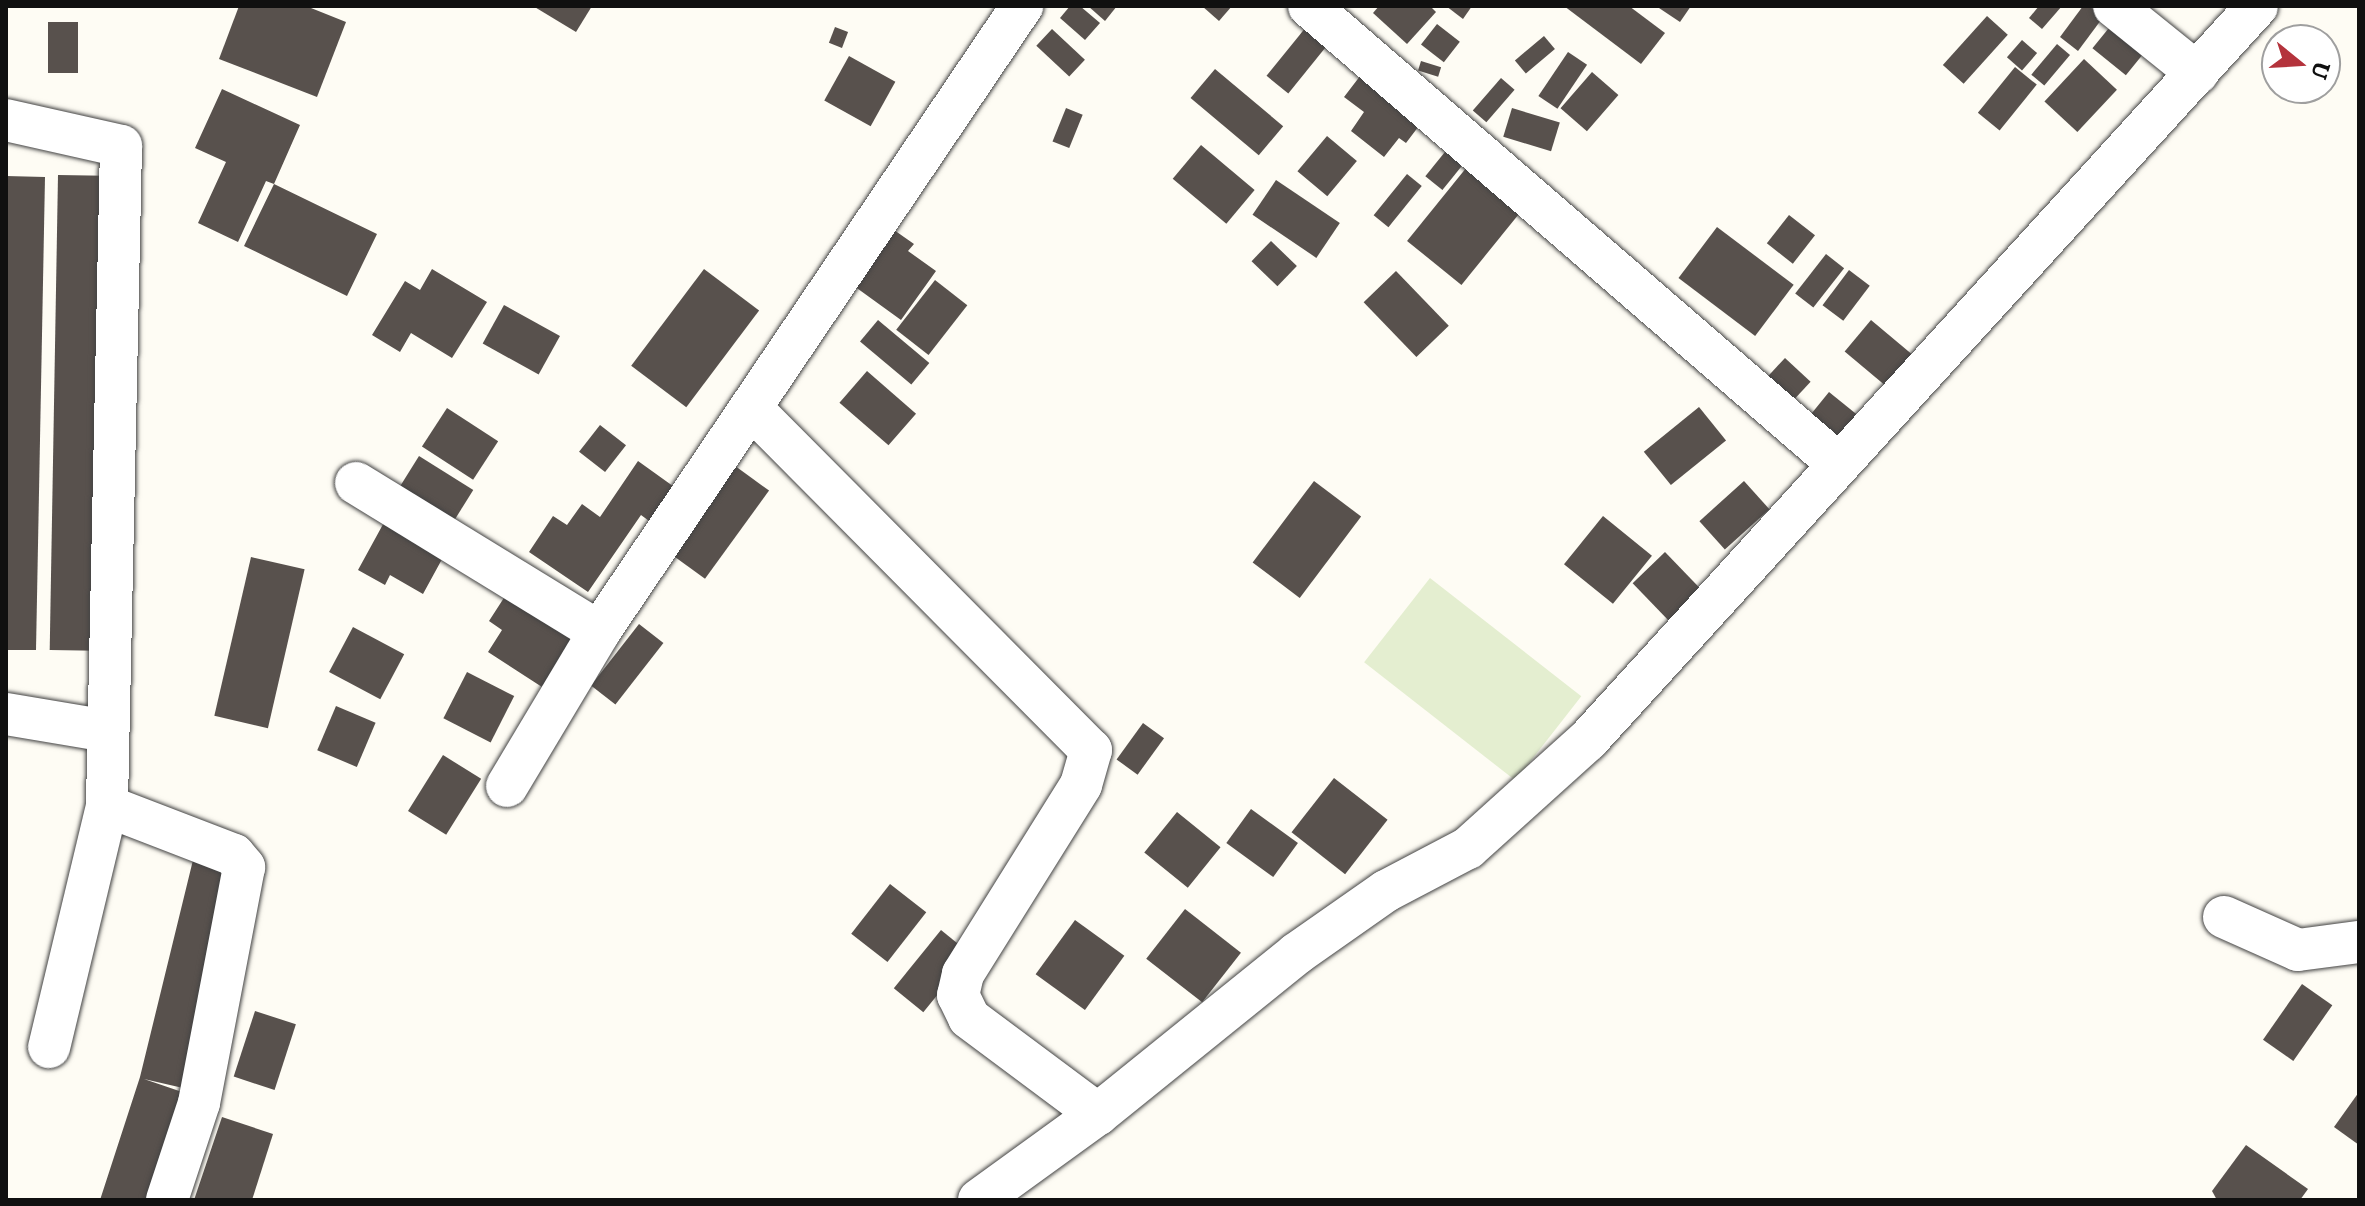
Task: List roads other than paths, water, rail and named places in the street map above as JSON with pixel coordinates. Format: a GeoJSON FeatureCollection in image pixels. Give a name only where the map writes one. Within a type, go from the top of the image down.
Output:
{"type":"FeatureCollection","features":[{"type":"Feature","properties":{"kind":"street"},"geometry":{"type":"LineString","coordinates":[[507,786],[599,632],[1022,6]]}},
{"type":"Feature","properties":{"kind":"street"},"geometry":{"type":"LineString","coordinates":[[1309,6],[1352,19],[1836,462]]}},
{"type":"Feature","properties":{"kind":"street"},"geometry":{"type":"LineString","coordinates":[[2114,6],[2197,73]]}},
{"type":"Feature","properties":{"kind":"street"},"geometry":{"type":"LineString","coordinates":[[979,1200],[1098,1114],[1296,954],[1386,891],[1468,848],[1588,740],[1695,629],[1836,462],[2257,6]]}},
{"type":"Feature","properties":{"kind":"street"},"geometry":{"type":"LineString","coordinates":[[6,120],[121,146],[107,806],[49,1047]]}},
{"type":"Feature","properties":{"kind":"street"},"geometry":{"type":"LineString","coordinates":[[752,409],[1091,750],[1081,785],[963,974],[958,995],[969,1018],[1098,1114]]}},
{"type":"Feature","properties":{"kind":"street"},"geometry":{"type":"LineString","coordinates":[[356,483],[599,632]]}},
{"type":"Feature","properties":{"kind":"street"},"geometry":{"type":"LineString","coordinates":[[6,714],[108,731]]}},
{"type":"Feature","properties":{"kind":"street"},"geometry":{"type":"LineString","coordinates":[[107,806],[234,855],[244,867],[199,1103],[167,1200]]}},
{"type":"Feature","properties":{"kind":"street"},"geometry":{"type":"LineString","coordinates":[[2224,917],[2298,950],[2359,942]]}}]}
